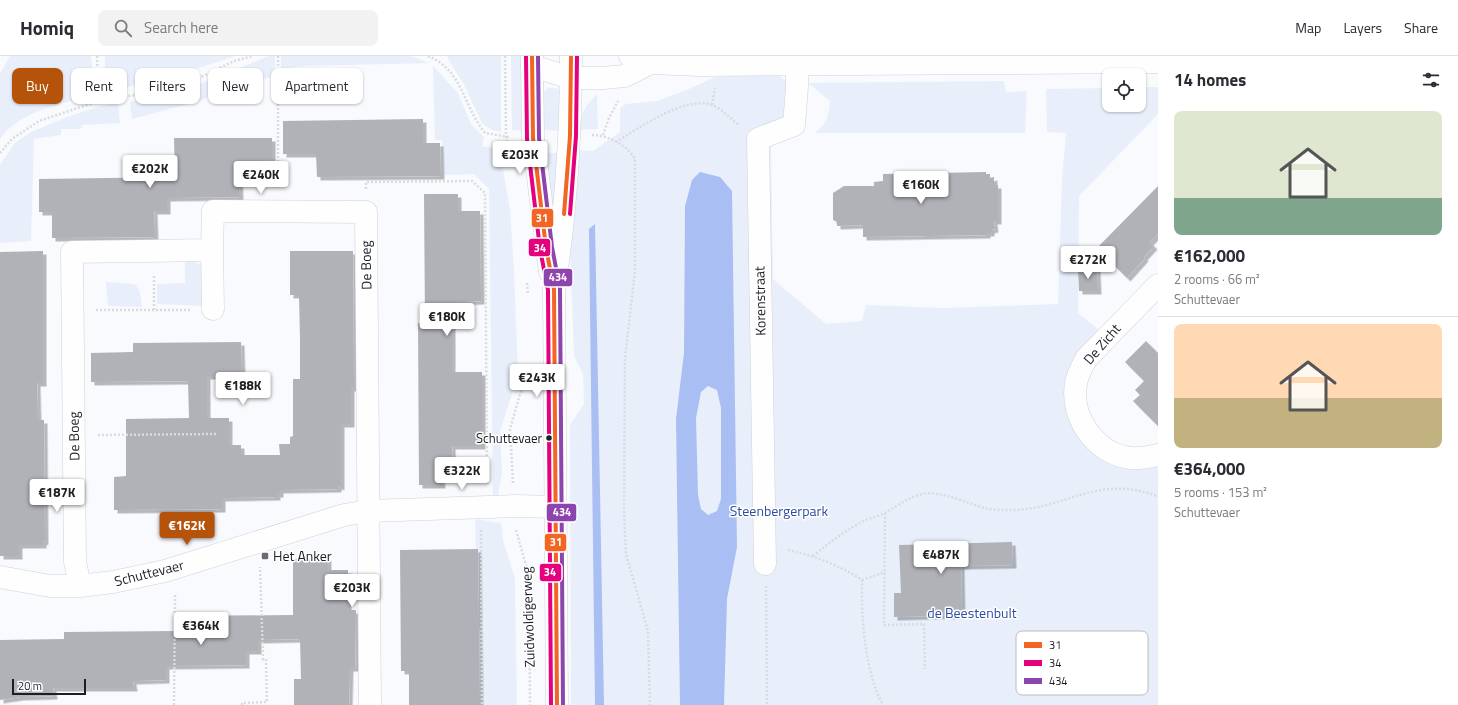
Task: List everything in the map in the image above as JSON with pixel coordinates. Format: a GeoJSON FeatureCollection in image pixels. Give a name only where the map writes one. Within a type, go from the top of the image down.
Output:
{"type":"FeatureCollection","features":[{"type":"Feature","properties":{"kind":"street"},"geometry":{"type":"LineString","coordinates":[[532,61],[563,56]]}},
{"type":"Feature","properties":{"kind":"street","name":"Zuidwoldigerweg"},"geometry":{"type":"LineString","coordinates":[[557,705],[554,289],[562,237],[570,136],[571,56]]}},
{"type":"Feature","properties":{"kind":"street"},"geometry":{"type":"LineString","coordinates":[[630,56],[651,63],[699,65],[798,60],[987,59],[1158,62]]}},
{"type":"Feature","properties":{"kind":"street"},"geometry":{"type":"LineString","coordinates":[[758,139],[794,124],[798,60]]}},
{"type":"Feature","properties":{"kind":"street"},"geometry":{"type":"LineString","coordinates":[[532,61],[571,78],[625,76],[651,63]]}},
{"type":"Feature","properties":{"kind":"street","name":"Zuidwoldigerweg"},"geometry":{"type":"LineString","coordinates":[[532,61],[533,138],[546,248],[554,289]]}},
{"type":"Feature","properties":{"kind":"street","name":"Korenstraat"},"geometry":{"type":"LineString","coordinates":[[758,139],[765,555]]}},
{"type":"Feature","properties":{"kind":"street"},"geometry":{"type":"LineString","coordinates":[[213,310],[212,211],[366,212]]}},
{"type":"Feature","properties":{"kind":"street","name":"De Boeg"},"geometry":{"type":"LineString","coordinates":[[366,212],[369,511]]}},
{"type":"Feature","properties":{"kind":"street","name":"De Boeg"},"geometry":{"type":"LineString","coordinates":[[80,586],[75,562],[72,252],[212,250]]}},
{"type":"Feature","properties":{"kind":"street","name":"De Zicht"},"geometry":{"type":"LineString","coordinates":[[1158,285],[1086,358],[1076,384],[1075,398],[1083,425],[1091,437],[1102,446],[1115,454],[1130,458],[1145,458],[1158,455]]}},
{"type":"Feature","properties":{"kind":"street","name":"Schuttevaer"},"geometry":{"type":"LineString","coordinates":[[0,576],[50,586],[80,586],[142,577],[344,515],[369,511],[555,506]]}},
{"type":"Feature","properties":{"kind":"street"},"geometry":{"type":"LineString","coordinates":[[369,511],[370,705]]}},
{"type":"Feature","properties":{"kind":"path"},"geometry":{"type":"LineString","coordinates":[[97,56],[98,68]]}},
{"type":"Feature","properties":{"kind":"path"},"geometry":{"type":"LineString","coordinates":[[127,97],[147,94],[195,80],[234,61],[253,56]]}},
{"type":"Feature","properties":{"kind":"path"},"geometry":{"type":"LineString","coordinates":[[278,56],[278,212]]}},
{"type":"Feature","properties":{"kind":"path"},"geometry":{"type":"LineString","coordinates":[[428,56],[440,61],[460,84],[472,115],[485,133],[506,136]]}},
{"type":"Feature","properties":{"kind":"path"},"geometry":{"type":"LineString","coordinates":[[440,61],[442,56]]}},
{"type":"Feature","properties":{"kind":"path"},"geometry":{"type":"LineString","coordinates":[[505,56],[506,136],[510,160]]}},
{"type":"Feature","properties":{"kind":"path"},"geometry":{"type":"LineString","coordinates":[[624,100],[617,102],[603,135],[632,153],[636,165],[635,271],[625,354],[624,511],[626,554],[648,631],[650,705]]}},
{"type":"Feature","properties":{"kind":"path"},"geometry":{"type":"LineString","coordinates":[[0,153],[12,139],[39,121],[90,104]]}},
{"type":"Feature","properties":{"kind":"path"},"geometry":{"type":"LineString","coordinates":[[616,142],[658,116],[693,104],[712,105],[758,139]]}},
{"type":"Feature","properties":{"kind":"path"},"geometry":{"type":"LineString","coordinates":[[366,212],[366,182],[472,181],[485,193],[482,705]]}},
{"type":"Feature","properties":{"kind":"path"},"geometry":{"type":"LineString","coordinates":[[154,251],[154,310]]}},
{"type":"Feature","properties":{"kind":"path"},"geometry":{"type":"LineString","coordinates":[[527,278],[528,301]]}},
{"type":"Feature","properties":{"kind":"path"},"geometry":{"type":"LineString","coordinates":[[72,310],[213,310]]}},
{"type":"Feature","properties":{"kind":"path","name":"Zuidwoldigerweg"},"geometry":{"type":"LineString","coordinates":[[529,357],[529,364],[510,429],[516,534],[529,576],[530,705]]}},
{"type":"Feature","properties":{"kind":"path"},"geometry":{"type":"LineString","coordinates":[[74,435],[216,434]]}},
{"type":"Feature","properties":{"kind":"path"},"geometry":{"type":"LineString","coordinates":[[813,556],[861,522],[885,512],[906,498],[925,493],[949,497],[985,508],[1009,510],[1028,509],[1102,489],[1138,490],[1158,496]]}},
{"type":"Feature","properties":{"kind":"path"},"geometry":{"type":"LineString","coordinates":[[885,512],[884,625],[924,624],[925,669]]}},
{"type":"Feature","properties":{"kind":"path"},"geometry":{"type":"LineString","coordinates":[[242,705],[242,703],[266,702],[266,660],[263,660],[262,656],[260,540]]}},
{"type":"Feature","properties":{"kind":"path"},"geometry":{"type":"LineString","coordinates":[[767,705],[765,555],[813,556],[832,563],[862,580],[885,572]]}},
{"type":"Feature","properties":{"kind":"path"},"geometry":{"type":"LineString","coordinates":[[862,580],[862,603],[870,672],[882,705]]}},
{"type":"Feature","properties":{"kind":"path"},"geometry":{"type":"LineString","coordinates":[[174,705],[175,589]]}},
{"type":"Feature","properties":{"kind":"green space"},"geometry":{"type":"Polygon","coordinates":[[[10,56],[91,56],[92,68],[71,68],[71,101],[63,103],[63,68],[12,68],[12,104],[59,104],[30,115],[19,121],[8,129],[0,139],[0,74],[10,56]]]}},
{"type":"Feature","properties":{"kind":"green space"},"geometry":{"type":"Polygon","coordinates":[[[105,56],[235,56],[198,68],[135,68],[135,85],[127,87],[127,68],[105,68],[105,56]]]}},
{"type":"Feature","properties":{"kind":"green space"},"geometry":{"type":"Polygon","coordinates":[[[269,56],[275,56],[275,68],[271,68],[271,77],[263,79],[263,68],[239,68],[269,56]]]}},
{"type":"Feature","properties":{"kind":"green space"},"geometry":{"type":"Polygon","coordinates":[[[281,56],[411,56],[429,63],[306,66],[281,68],[281,56]]]}},
{"type":"Feature","properties":{"kind":"green space"},"geometry":{"type":"Polygon","coordinates":[[[448,56],[501,56],[501,132],[492,130],[482,123],[463,83],[448,59],[448,56]]]}},
{"type":"Feature","properties":{"kind":"green space"},"geometry":{"type":"Polygon","coordinates":[[[511,56],[525,56],[525,131],[512,130],[511,56]]]}},
{"type":"Feature","properties":{"kind":"green space"},"geometry":{"type":"Polygon","coordinates":[[[433,66],[458,93],[471,124],[484,137],[482,146],[503,151],[503,169],[510,210],[518,375],[500,431],[502,472],[498,496],[493,495],[489,189],[474,174],[444,175],[442,140],[435,140],[433,66]]]}},
{"type":"Feature","properties":{"kind":"green space","name":"Steenbergerpark"},"geometry":{"type":"Polygon","coordinates":[[[747,75],[780,76],[787,83],[784,123],[758,126],[771,142],[773,279],[826,324],[862,321],[866,305],[943,308],[1058,304],[1062,178],[1066,133],[1047,132],[1046,89],[1102,88],[1102,112],[1146,112],[1146,87],[1158,87],[1158,114],[1079,196],[1078,313],[1100,331],[1073,421],[1158,463],[1158,705],[571,705],[570,425],[584,404],[583,374],[574,356],[569,221],[576,150],[593,151],[620,132],[620,108],[626,104],[657,101],[715,77],[747,75]]]}},
{"type":"Feature","properties":{"kind":"green space"},"geometry":{"type":"Polygon","coordinates":[[[208,81],[208,97],[200,101],[200,84],[208,81]]]}},
{"type":"Feature","properties":{"kind":"green space"},"geometry":{"type":"Polygon","coordinates":[[[1004,81],[1006,92],[1027,91],[1025,133],[815,133],[827,119],[830,101],[808,83],[1004,81]]]}},
{"type":"Feature","properties":{"kind":"green space"},"geometry":{"type":"Polygon","coordinates":[[[548,88],[556,88],[562,91],[563,131],[541,130],[539,95],[548,88]]]}},
{"type":"Feature","properties":{"kind":"green space"},"geometry":{"type":"Polygon","coordinates":[[[597,94],[598,129],[578,130],[580,119],[584,110],[597,94]]]}},
{"type":"Feature","properties":{"kind":"green space"},"geometry":{"type":"Polygon","coordinates":[[[135,101],[135,104],[189,104],[132,119],[130,102],[135,101]]]}},
{"type":"Feature","properties":{"kind":"green space"},"geometry":{"type":"Polygon","coordinates":[[[118,104],[120,123],[82,125],[81,129],[61,129],[61,135],[34,139],[31,241],[0,243],[0,165],[15,143],[31,132],[67,117],[101,106],[118,104]]]}},
{"type":"Feature","properties":{"kind":"green space"},"geometry":{"type":"Polygon","coordinates":[[[543,152],[561,154],[556,229],[543,152]]]}},
{"type":"Feature","properties":{"kind":"green space"},"geometry":{"type":"Polygon","coordinates":[[[185,260],[194,261],[203,267],[203,306],[157,304],[157,284],[185,283],[185,260]]]}},
{"type":"Feature","properties":{"kind":"green space"},"geometry":{"type":"Polygon","coordinates":[[[106,282],[135,284],[140,292],[142,307],[108,306],[106,282]]]}},
{"type":"Feature","properties":{"kind":"green space"},"geometry":{"type":"Polygon","coordinates":[[[475,519],[501,523],[503,541],[515,578],[517,705],[479,705],[475,519]]]}},
{"type":"Feature","properties":{"kind":"water"},"geometry":{"type":"Polygon","coordinates":[[[700,172],[720,177],[732,191],[737,547],[727,599],[724,705],[680,705],[676,419],[684,353],[685,206],[692,180],[700,172]],[[708,386],[701,392],[696,418],[698,495],[701,509],[708,515],[717,511],[721,499],[721,408],[717,390],[708,386]]]}},
{"type":"Feature","properties":{"kind":"water"},"geometry":{"type":"Polygon","coordinates":[[[595,224],[604,705],[595,705],[589,229],[595,224]]]}},
{"type":"Feature","properties":{"kind":"building"},"geometry":{"type":"Polygon","coordinates":[[[423,119],[423,143],[440,143],[441,176],[317,177],[316,154],[283,154],[283,121],[423,119]]]}},
{"type":"Feature","properties":{"kind":"building"},"geometry":{"type":"Polygon","coordinates":[[[174,138],[272,138],[272,160],[261,160],[261,171],[239,171],[240,197],[167,198],[167,211],[154,211],[155,237],[52,238],[52,212],[39,212],[39,179],[175,177],[174,138]]]}},
{"type":"Feature","properties":{"kind":"building"},"geometry":{"type":"Polygon","coordinates":[[[986,172],[986,174],[990,174],[990,178],[994,177],[994,185],[998,185],[998,221],[994,221],[995,229],[991,230],[991,233],[987,233],[987,235],[863,237],[863,225],[837,226],[837,222],[833,220],[833,193],[844,186],[874,186],[874,182],[883,181],[883,174],[986,172]]]}},
{"type":"Feature","properties":{"kind":"building"},"geometry":{"type":"Polygon","coordinates":[[[1158,186],[1158,234],[1150,242],[1154,246],[1127,278],[1097,248],[1158,186]]]}},
{"type":"Feature","properties":{"kind":"building"},"geometry":{"type":"Polygon","coordinates":[[[424,194],[458,194],[458,211],[480,211],[481,301],[459,302],[459,323],[452,323],[452,372],[482,372],[482,446],[452,446],[453,474],[441,474],[442,485],[419,485],[418,323],[425,323],[424,194]]]}},
{"type":"Feature","properties":{"kind":"building"},"geometry":{"type":"Polygon","coordinates":[[[43,251],[43,383],[37,383],[38,420],[44,420],[45,541],[43,542],[43,545],[19,545],[19,556],[0,556],[0,252],[43,251]]]}},
{"type":"Feature","properties":{"kind":"building"},"geometry":{"type":"Polygon","coordinates":[[[290,251],[353,251],[354,388],[351,388],[351,424],[341,424],[341,487],[338,486],[338,489],[280,490],[280,494],[277,494],[277,497],[222,498],[222,509],[114,510],[114,477],[126,476],[126,419],[189,418],[188,381],[91,382],[91,353],[133,352],[133,343],[241,342],[242,376],[207,376],[207,418],[229,418],[229,445],[241,445],[241,455],[280,455],[279,444],[290,444],[290,437],[293,436],[293,379],[300,379],[300,339],[299,295],[290,295],[290,251]]]}},
{"type":"Feature","properties":{"kind":"building"},"geometry":{"type":"Polygon","coordinates":[[[1097,268],[1098,291],[1079,291],[1078,269],[1097,268]]]}},
{"type":"Feature","properties":{"kind":"building"},"geometry":{"type":"Polygon","coordinates":[[[1146,341],[1158,353],[1158,426],[1133,401],[1140,395],[1135,390],[1144,381],[1125,362],[1146,341]]]}},
{"type":"Feature","properties":{"kind":"building"},"geometry":{"type":"Polygon","coordinates":[[[1012,542],[1013,565],[961,566],[962,615],[894,617],[894,593],[901,593],[899,545],[1012,542]]]}},
{"type":"Feature","properties":{"kind":"building"},"geometry":{"type":"Polygon","coordinates":[[[478,549],[480,705],[409,705],[409,671],[401,671],[400,550],[478,549]]]}},
{"type":"Feature","properties":{"kind":"building"},"geometry":{"type":"Polygon","coordinates":[[[328,558],[328,570],[348,570],[348,610],[356,610],[355,668],[350,668],[349,705],[294,705],[294,679],[301,679],[300,639],[258,640],[258,651],[246,651],[246,665],[166,666],[166,680],[133,681],[134,688],[53,688],[54,696],[20,697],[0,700],[0,640],[64,639],[64,632],[176,631],[176,616],[293,615],[293,559],[328,558]]]}},
{"type":"Feature","properties":{"kind":"transit line","name":"34"},"geometry":{"type":"LineString","coordinates":[[526,56],[527,139],[540,249],[548,290],[551,705]]}},
{"type":"Feature","properties":{"kind":"transit line","name":"31"},"geometry":{"type":"LineString","coordinates":[[532,56],[533,138],[546,248],[554,289],[557,705]]}},
{"type":"Feature","properties":{"kind":"transit line","name":"434"},"geometry":{"type":"LineString","coordinates":[[538,56],[539,138],[552,247],[560,289],[563,705]]}},
{"type":"Feature","properties":{"kind":"transit line","name":"31"},"geometry":{"type":"LineString","coordinates":[[564,214],[570,136],[571,56]]}},
{"type":"Feature","properties":{"kind":"transit line","name":"34"},"geometry":{"type":"LineString","coordinates":[[570,214],[576,136],[577,56]]}},
{"type":"Feature","properties":{"kind":"place","name":"Schuttevaer"},"geometry":{"type":"Point","coordinates":[549,438]}},
{"type":"Feature","properties":{"kind":"place","name":"Het Anker"},"geometry":{"type":"Point","coordinates":[265,556]}},
{"type":"Feature","properties":{"kind":"park label","name":"de Beestenbult"},"geometry":{"type":"Point","coordinates":[972,613]}}]}
